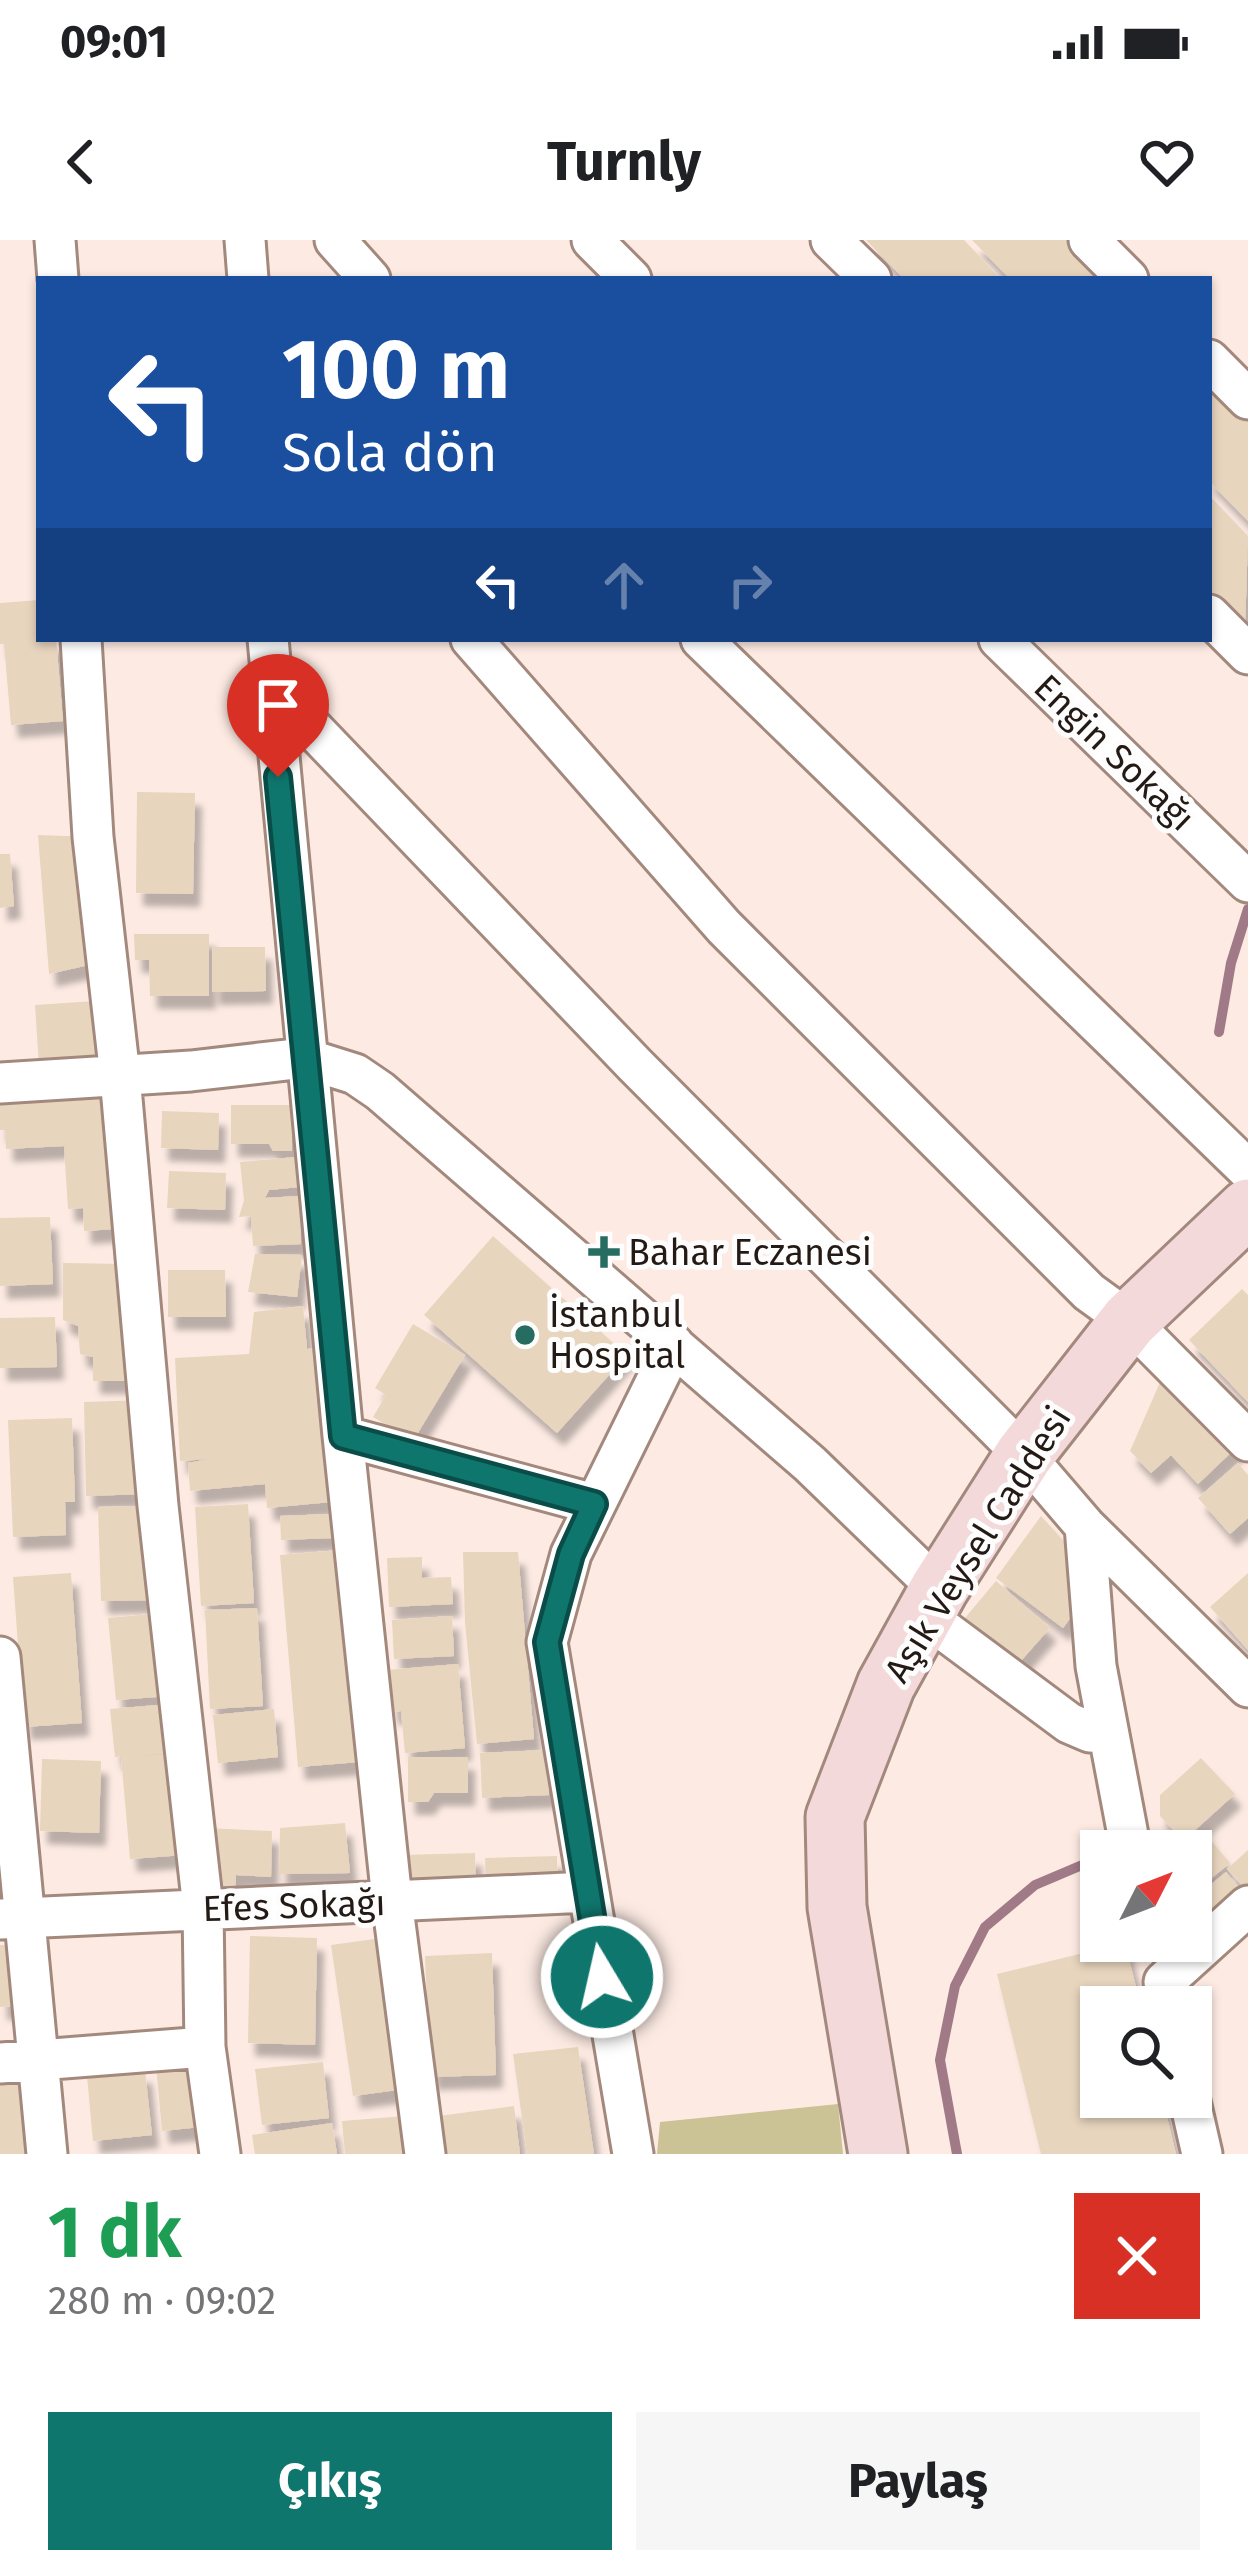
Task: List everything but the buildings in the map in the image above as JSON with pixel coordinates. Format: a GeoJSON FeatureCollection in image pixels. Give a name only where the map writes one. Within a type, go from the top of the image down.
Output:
{"type":"FeatureCollection","features":[{"type":"Feature","properties":{"kind":"main road","name":"Aşık Veysel Caddesi"},"geometry":{"type":"LineString","coordinates":[[878,2154],[837,1906],[835,1817],[886,1685],[1024,1455],[1129,1321],[1248,1208]]}},
{"type":"Feature","properties":{"kind":"street"},"geometry":{"type":"LineString","coordinates":[[55,240],[58,276]]}},
{"type":"Feature","properties":{"kind":"street"},"geometry":{"type":"LineString","coordinates":[[245,240],[248,276]]}},
{"type":"Feature","properties":{"kind":"street"},"geometry":{"type":"LineString","coordinates":[[335,240],[367,276]]}},
{"type":"Feature","properties":{"kind":"street"},"geometry":{"type":"LineString","coordinates":[[592,240],[628,276]]}},
{"type":"Feature","properties":{"kind":"street"},"geometry":{"type":"LineString","coordinates":[[832,240],[868,276]]}},
{"type":"Feature","properties":{"kind":"street"},"geometry":{"type":"LineString","coordinates":[[1090,240],[1125,276]]}},
{"type":"Feature","properties":{"kind":"street"},"geometry":{"type":"LineString","coordinates":[[1212,363],[1248,399]]}},
{"type":"Feature","properties":{"kind":"street"},"geometry":{"type":"LineString","coordinates":[[1212,619],[1248,654]]}},
{"type":"Feature","properties":{"kind":"street"},"geometry":{"type":"LineString","coordinates":[[80,642],[93,837],[120,1076],[158,1506],[203,1909],[206,2048],[220,2154]]}},
{"type":"Feature","properties":{"kind":"street"},"geometry":{"type":"LineString","coordinates":[[268,642],[343,1436],[392,1900],[425,2154]]}},
{"type":"Feature","properties":{"kind":"street"},"geometry":{"type":"LineString","coordinates":[[474,642],[724,927],[1089,1292],[1129,1321],[1248,1441]]}},
{"type":"Feature","properties":{"kind":"street"},"geometry":{"type":"LineString","coordinates":[[704,642],[1248,1170]]}},
{"type":"Feature","properties":{"kind":"street","name":"Engin Sokağı"},"geometry":{"type":"LineString","coordinates":[[1002,642],[1240,874]]}},
{"type":"Feature","properties":{"kind":"street"},"geometry":{"type":"LineString","coordinates":[[270,684],[618,1048],[1248,1687]]}},
{"type":"Feature","properties":{"kind":"street"},"geometry":{"type":"LineString","coordinates":[[0,1083],[304,1058],[355,1074],[380,1090],[810,1464],[932,1603],[1069,1723],[1108,1733]]}},
{"type":"Feature","properties":{"kind":"street"},"geometry":{"type":"LineString","coordinates":[[633,2154],[547,1642],[571,1554],[674,1345]]}},
{"type":"Feature","properties":{"kind":"street"},"geometry":{"type":"LineString","coordinates":[[343,1436],[594,1504]]}},
{"type":"Feature","properties":{"kind":"street"},"geometry":{"type":"LineString","coordinates":[[1085,1526],[1096,1666],[1127,1830]]}},
{"type":"Feature","properties":{"kind":"street"},"geometry":{"type":"LineString","coordinates":[[0,1657],[19,2061],[47,2154]]}},
{"type":"Feature","properties":{"kind":"street","name":"Efes Sokağı"},"geometry":{"type":"LineString","coordinates":[[13,1917],[588,1892]]}},
{"type":"Feature","properties":{"kind":"street"},"geometry":{"type":"LineString","coordinates":[[1174,1986],[1248,1906]]}},
{"type":"Feature","properties":{"kind":"street"},"geometry":{"type":"LineString","coordinates":[[19,2061],[206,2048]]}},
{"type":"Feature","properties":{"kind":"street"},"geometry":{"type":"LineString","coordinates":[[1194,2118],[1202,2154]]}},
{"type":"Feature","properties":{"kind":"shaded area"},"geometry":{"type":"Polygon","coordinates":[[[838,2104],[843,2154],[657,2154],[660,2122],[838,2104]]]}},
{"type":"Feature","properties":{"kind":"waterway"},"geometry":{"type":"LineString","coordinates":[[1219,1032],[1231,963],[1248,909]]}},
{"type":"Feature","properties":{"kind":"waterway"},"geometry":{"type":"LineString","coordinates":[[957,2154],[940,2060],[955,1986],[985,1927],[1035,1885],[1080,1866]]}},
{"type":"Feature","properties":{"kind":"place","name":"Bahar Eczanesi"},"geometry":{"type":"Point","coordinates":[604,1252]}},
{"type":"Feature","properties":{"kind":"place","name":"İstanbul Hospital"},"geometry":{"type":"Point","coordinates":[525,1335]}},
{"type":"Feature","properties":{"kind":"route"},"geometry":{"type":"LineString","coordinates":[[278,777],[343,1436],[594,1504],[571,1554],[547,1642],[602,1977]]}}]}
